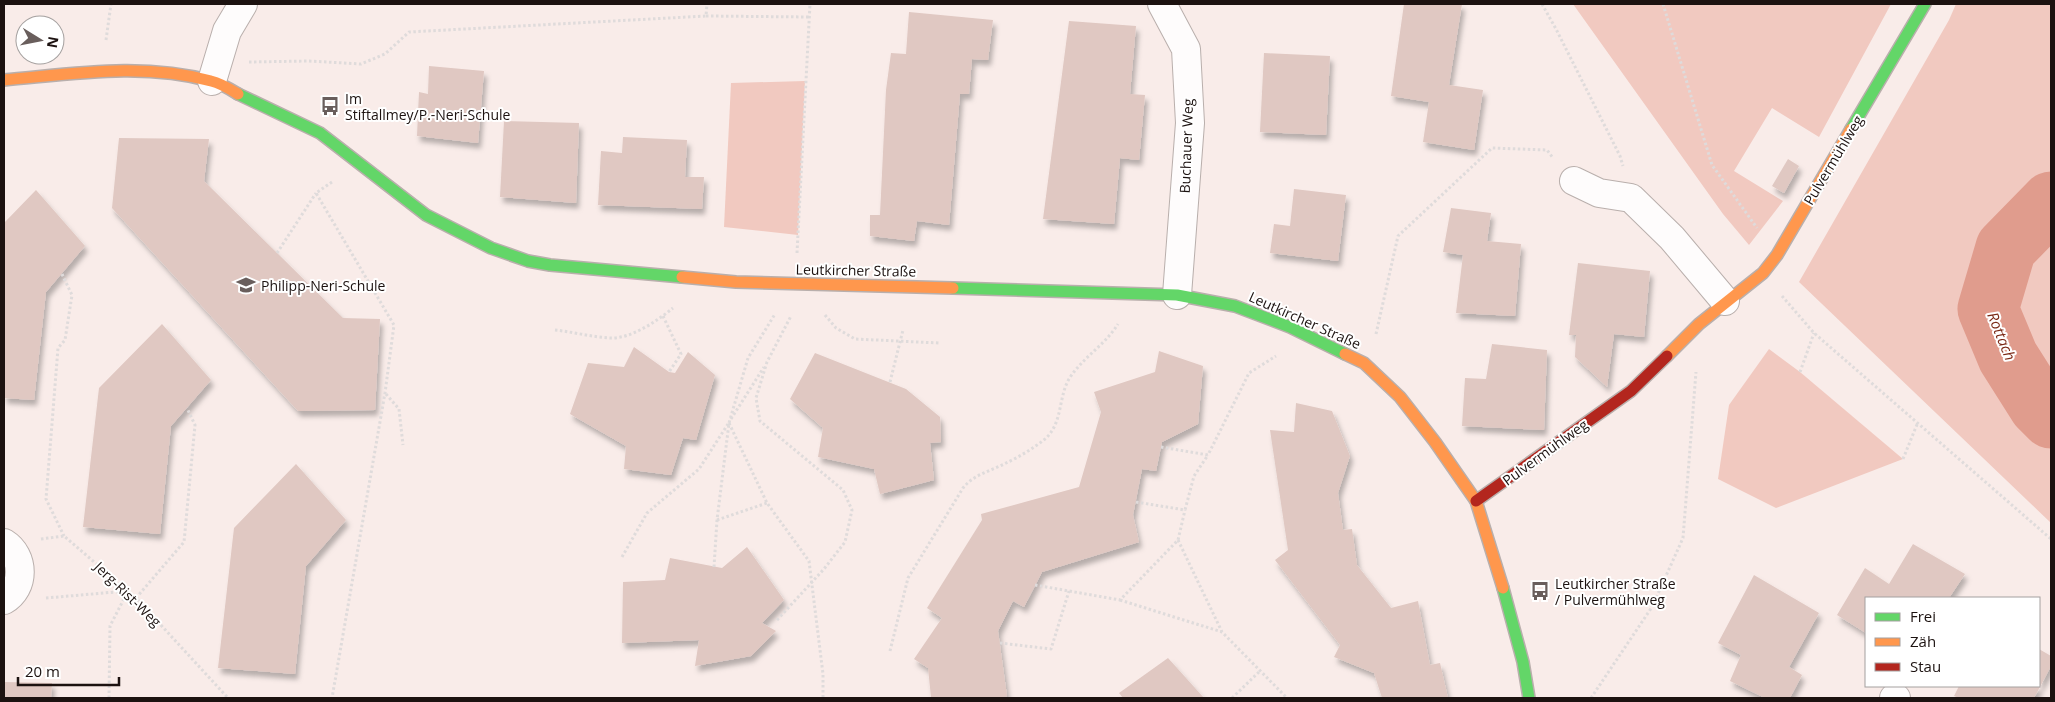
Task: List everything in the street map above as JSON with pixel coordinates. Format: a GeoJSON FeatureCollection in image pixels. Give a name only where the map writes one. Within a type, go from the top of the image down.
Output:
{"type":"FeatureCollection","features":[{"type":"Feature","properties":{"kind":"street"},"geometry":{"type":"LineString","coordinates":[[215,72],[228,31],[243,4]]}},
{"type":"Feature","properties":{"kind":"street","name":"Buchauer Weg"},"geometry":{"type":"LineString","coordinates":[[1162,4],[1186,49],[1190,122],[1177,295]]}},
{"type":"Feature","properties":{"kind":"street","name":"Pulvermühlweg"},"geometry":{"type":"LineString","coordinates":[[1476,501],[1631,391],[1699,324],[1725,301],[1763,273],[1777,255],[1925,4]]}},
{"type":"Feature","properties":{"kind":"street","name":"Leutkircher Straße"},"geometry":{"type":"LineString","coordinates":[[4,80],[101,72],[215,72],[320,133],[426,215],[491,248],[528,261],[694,280],[1177,295],[1235,306],[1290,328],[1364,363],[1400,397],[1435,442],[1476,501],[1509,606],[1523,662],[1529,698]]}},
{"type":"Feature","properties":{"kind":"street"},"geometry":{"type":"LineString","coordinates":[[1574,181],[1600,193],[1631,198],[1672,238],[1725,301]]}},
{"type":"Feature","properties":{"kind":"street"},"geometry":{"type":"LineString","coordinates":[[4,600],[9,597],[19,583],[20,569],[15,556],[5,544]]}},
{"type":"Feature","properties":{"kind":"path"},"geometry":{"type":"LineString","coordinates":[[706,16],[707,4]]}},
{"type":"Feature","properties":{"kind":"path"},"geometry":{"type":"LineString","coordinates":[[622,557],[647,513],[699,469],[767,362],[794,308],[810,4]]}},
{"type":"Feature","properties":{"kind":"path"},"geometry":{"type":"LineString","coordinates":[[1542,4],[1620,156],[1631,198]]}},
{"type":"Feature","properties":{"kind":"path"},"geometry":{"type":"LineString","coordinates":[[1663,4],[1712,165],[1777,255]]}},
{"type":"Feature","properties":{"kind":"path"},"geometry":{"type":"LineString","coordinates":[[215,72],[308,61],[361,64],[385,54],[408,32],[706,16],[809,17]]}},
{"type":"Feature","properties":{"kind":"path"},"geometry":{"type":"LineString","coordinates":[[1364,363],[1377,331],[1398,236],[1492,148],[1547,150],[1574,181]]}},
{"type":"Feature","properties":{"kind":"path"},"geometry":{"type":"LineString","coordinates":[[277,253],[316,193],[359,163]]}},
{"type":"Feature","properties":{"kind":"path"},"geometry":{"type":"LineString","coordinates":[[316,193],[394,325],[386,393],[332,698]]}},
{"type":"Feature","properties":{"kind":"path"},"geometry":{"type":"LineString","coordinates":[[1763,273],[1814,333],[2051,539]]}},
{"type":"Feature","properties":{"kind":"path"},"geometry":{"type":"LineString","coordinates":[[5,544],[64,536],[46,500],[58,348],[65,340],[72,295],[62,274]]}},
{"type":"Feature","properties":{"kind":"path"},"geometry":{"type":"LineString","coordinates":[[555,330],[612,338],[641,330],[678,304],[694,280]]}},
{"type":"Feature","properties":{"kind":"path"},"geometry":{"type":"LineString","coordinates":[[714,568],[717,520],[729,422],[748,358],[775,313],[779,283]]}},
{"type":"Feature","properties":{"kind":"path"},"geometry":{"type":"LineString","coordinates":[[796,283],[836,328],[855,339],[939,343]]}},
{"type":"Feature","properties":{"kind":"path"},"geometry":{"type":"LineString","coordinates":[[663,316],[681,354],[669,372]]}},
{"type":"Feature","properties":{"kind":"path"},"geometry":{"type":"LineString","coordinates":[[1591,698],[1652,606],[1683,538],[1699,324]]}},
{"type":"Feature","properties":{"kind":"path"},"geometry":{"type":"LineString","coordinates":[[890,382],[903,330]]}},
{"type":"Feature","properties":{"kind":"path"},"geometry":{"type":"LineString","coordinates":[[890,651],[908,578],[963,488],[970,480],[1007,463],[1043,441],[1052,432],[1068,380],[1087,356],[1113,332]]}},
{"type":"Feature","properties":{"kind":"path"},"geometry":{"type":"LineString","coordinates":[[1800,372],[1814,333]]}},
{"type":"Feature","properties":{"kind":"path"},"geometry":{"type":"LineString","coordinates":[[1120,600],[1178,540],[1194,476],[1208,455],[1249,373],[1283,352]]}},
{"type":"Feature","properties":{"kind":"path"},"geometry":{"type":"LineString","coordinates":[[767,362],[756,398],[760,421],[842,490],[852,510],[845,542],[777,620]]}},
{"type":"Feature","properties":{"kind":"path"},"geometry":{"type":"LineString","coordinates":[[386,393],[399,409],[403,445]]}},
{"type":"Feature","properties":{"kind":"path"},"geometry":{"type":"LineString","coordinates":[[136,598],[184,542],[195,425],[187,408]]}},
{"type":"Feature","properties":{"kind":"path"},"geometry":{"type":"LineString","coordinates":[[729,422],[768,504],[809,561],[823,674],[823,698]]}},
{"type":"Feature","properties":{"kind":"path"},"geometry":{"type":"LineString","coordinates":[[1903,459],[1918,422]]}},
{"type":"Feature","properties":{"kind":"path"},"geometry":{"type":"LineString","coordinates":[[1161,447],[1208,455]]}},
{"type":"Feature","properties":{"kind":"path"},"geometry":{"type":"LineString","coordinates":[[1136,502],[1185,510]]}},
{"type":"Feature","properties":{"kind":"path"},"geometry":{"type":"LineString","coordinates":[[717,520],[768,504]]}},
{"type":"Feature","properties":{"kind":"path","name":"Jerg-Rist-Weg"},"geometry":{"type":"LineString","coordinates":[[64,536],[136,598],[228,698]]}},
{"type":"Feature","properties":{"kind":"path"},"geometry":{"type":"LineString","coordinates":[[1178,540],[1222,632],[1287,698]]}},
{"type":"Feature","properties":{"kind":"path"},"geometry":{"type":"LineString","coordinates":[[1035,585],[1120,600],[1222,632]]}},
{"type":"Feature","properties":{"kind":"path"},"geometry":{"type":"LineString","coordinates":[[42,598],[128,591]]}},
{"type":"Feature","properties":{"kind":"path"},"geometry":{"type":"LineString","coordinates":[[108,698],[110,626],[128,591]]}},
{"type":"Feature","properties":{"kind":"path"},"geometry":{"type":"LineString","coordinates":[[1000,643],[1051,649],[1070,591]]}},
{"type":"Feature","properties":{"kind":"path"},"geometry":{"type":"LineString","coordinates":[[1232,698],[1260,670]]}},
{"type":"Feature","properties":{"kind":"shaded area"},"geometry":{"type":"Polygon","coordinates":[[[1573,4],[1891,4],[1819,137],[1772,108],[1734,171],[1783,201],[1749,245],[1723,214],[1573,4]]]}},
{"type":"Feature","properties":{"kind":"shaded area"},"geometry":{"type":"Polygon","coordinates":[[[1956,4],[2051,4],[2051,523],[1799,282],[1949,20],[1956,4]]]}},
{"type":"Feature","properties":{"kind":"shaded area"},"geometry":{"type":"Polygon","coordinates":[[[805,81],[798,235],[724,227],[731,83],[805,81]]]}},
{"type":"Feature","properties":{"kind":"shaded area"},"geometry":{"type":"Polygon","coordinates":[[[1769,349],[1800,372],[1903,459],[1776,508],[1718,479],[1729,405],[1769,349]]]}},
{"type":"Feature","properties":{"kind":"building"},"geometry":{"type":"Polygon","coordinates":[[[1404,4],[1462,4],[1449,85],[1483,90],[1474,150],[1423,142],[1429,102],[1391,96],[1404,4]]]}},
{"type":"Feature","properties":{"kind":"building"},"geometry":{"type":"Polygon","coordinates":[[[909,12],[993,20],[988,60],[972,59],[969,94],[960,94],[949,225],[917,221],[914,241],[870,236],[870,215],[880,215],[886,90],[891,53],[906,54],[909,12]]]}},
{"type":"Feature","properties":{"kind":"building"},"geometry":{"type":"Polygon","coordinates":[[[1069,21],[1136,26],[1130,94],[1145,95],[1139,160],[1120,158],[1114,224],[1043,219],[1069,21]]]}},
{"type":"Feature","properties":{"kind":"building"},"geometry":{"type":"Polygon","coordinates":[[[1264,53],[1330,56],[1326,135],[1260,132],[1264,53]]]}},
{"type":"Feature","properties":{"kind":"building"},"geometry":{"type":"Polygon","coordinates":[[[429,66],[484,71],[478,143],[417,136],[419,92],[428,94],[429,66]]]}},
{"type":"Feature","properties":{"kind":"building"},"geometry":{"type":"Polygon","coordinates":[[[504,121],[579,123],[576,203],[500,197],[504,121]]]}},
{"type":"Feature","properties":{"kind":"building"},"geometry":{"type":"Polygon","coordinates":[[[623,137],[687,140],[685,177],[704,177],[702,209],[598,205],[601,151],[622,153],[623,137]]]}},
{"type":"Feature","properties":{"kind":"building","name":"Philipp-Neri-Schule"},"geometry":{"type":"Polygon","coordinates":[[[119,138],[209,139],[204,181],[343,318],[380,319],[375,410],[298,411],[112,208],[119,138]]]}},
{"type":"Feature","properties":{"kind":"building"},"geometry":{"type":"Polygon","coordinates":[[[1788,159],[1799,166],[1784,193],[1772,186],[1788,159]]]}},
{"type":"Feature","properties":{"kind":"building"},"geometry":{"type":"Polygon","coordinates":[[[1294,189],[1346,195],[1338,261],[1270,253],[1274,224],[1290,226],[1294,189]]]}},
{"type":"Feature","properties":{"kind":"building"},"geometry":{"type":"Polygon","coordinates":[[[36,190],[85,246],[46,292],[34,400],[4,398],[4,223],[36,190]]]}},
{"type":"Feature","properties":{"kind":"building"},"geometry":{"type":"Polygon","coordinates":[[[1451,208],[1491,213],[1487,241],[1521,244],[1515,316],[1456,313],[1463,255],[1443,252],[1451,208]]]}},
{"type":"Feature","properties":{"kind":"building"},"geometry":{"type":"Polygon","coordinates":[[[1578,263],[1650,271],[1644,337],[1614,334],[1607,387],[1575,357],[1576,335],[1569,335],[1578,263]]]}},
{"type":"Feature","properties":{"kind":"building"},"geometry":{"type":"Polygon","coordinates":[[[162,324],[211,380],[171,426],[160,534],[83,527],[99,388],[162,324]]]}},
{"type":"Feature","properties":{"kind":"building"},"geometry":{"type":"Polygon","coordinates":[[[1492,344],[1547,350],[1544,430],[1462,426],[1465,378],[1486,379],[1492,344]]]}},
{"type":"Feature","properties":{"kind":"building"},"geometry":{"type":"Polygon","coordinates":[[[634,347],[669,372],[675,373],[688,352],[715,375],[696,440],[683,438],[671,475],[624,469],[626,446],[570,414],[588,363],[624,367],[634,347]]]}},
{"type":"Feature","properties":{"kind":"building"},"geometry":{"type":"Polygon","coordinates":[[[1159,351],[1203,366],[1198,424],[1162,442],[1156,471],[1142,469],[1133,515],[1139,542],[1042,572],[1024,607],[1013,601],[998,631],[1007,696],[1000,698],[931,697],[928,668],[914,659],[942,618],[927,608],[982,520],[981,514],[1079,487],[1101,412],[1094,392],[1155,372],[1159,351]]]}},
{"type":"Feature","properties":{"kind":"building"},"geometry":{"type":"Polygon","coordinates":[[[815,353],[906,389],[940,417],[941,442],[930,443],[934,480],[880,494],[874,469],[818,457],[823,428],[790,399],[815,353]]]}},
{"type":"Feature","properties":{"kind":"building"},"geometry":{"type":"Polygon","coordinates":[[[1296,403],[1332,411],[1350,456],[1338,493],[1343,530],[1352,529],[1357,565],[1391,608],[1418,601],[1430,665],[1440,663],[1448,698],[1382,698],[1374,673],[1334,657],[1340,645],[1275,560],[1288,550],[1270,430],[1294,432],[1296,403]]]}},
{"type":"Feature","properties":{"kind":"building"},"geometry":{"type":"Polygon","coordinates":[[[296,464],[346,520],[306,566],[295,674],[218,668],[234,528],[296,464]]]}},
{"type":"Feature","properties":{"kind":"building"},"geometry":{"type":"Polygon","coordinates":[[[1913,544],[1965,574],[1950,597],[1865,597],[1865,632],[1837,615],[1865,568],[1889,584],[1913,544]]]}},
{"type":"Feature","properties":{"kind":"building"},"geometry":{"type":"Polygon","coordinates":[[[747,547],[784,600],[762,623],[776,631],[751,656],[695,666],[699,640],[622,643],[623,582],[665,580],[670,558],[722,568],[747,547]]]}},
{"type":"Feature","properties":{"kind":"building"},"geometry":{"type":"Polygon","coordinates":[[[1754,575],[1819,613],[1789,667],[1802,675],[1790,698],[1765,698],[1730,681],[1741,655],[1718,643],[1754,575]]]}},
{"type":"Feature","properties":{"kind":"building"},"geometry":{"type":"Polygon","coordinates":[[[2040,650],[2051,656],[2051,666],[2040,687],[2040,650]]]}},
{"type":"Feature","properties":{"kind":"building"},"geometry":{"type":"Polygon","coordinates":[[[1168,658],[1204,698],[1123,698],[1119,693],[1168,658]]]}},
{"type":"Feature","properties":{"kind":"building"},"geometry":{"type":"Polygon","coordinates":[[[4,682],[52,683],[51,698],[4,698],[4,682]]]}},
{"type":"Feature","properties":{"kind":"building"},"geometry":{"type":"Polygon","coordinates":[[[1958,687],[2040,687],[2034,698],[1959,698],[1954,696],[1958,687]]]}},
{"type":"Feature","properties":{"kind":"waterway","name":"Rottach"},"geometry":{"type":"LineString","coordinates":[[2051,202],[2006,248],[1988,309],[2008,357],[2039,406],[2051,418]]}},
{"type":"Feature","properties":{"kind":"traffic: fast"},"geometry":{"type":"LineString","coordinates":[[1851,129],[1925,4]]}},
{"type":"Feature","properties":{"kind":"traffic: fast"},"geometry":{"type":"LineString","coordinates":[[238,94],[320,133],[426,215],[491,248],[528,261],[550,265],[682,277]]}},
{"type":"Feature","properties":{"kind":"traffic: fast"},"geometry":{"type":"LineString","coordinates":[[953,288],[1177,295],[1235,306],[1290,327],[1345,354]]}},
{"type":"Feature","properties":{"kind":"traffic: fast"},"geometry":{"type":"LineString","coordinates":[[1503,588],[1523,662],[1529,698]]}},
{"type":"Feature","properties":{"kind":"traffic: slow"},"geometry":{"type":"LineString","coordinates":[[4,80],[108,71],[160,72],[185,75],[214,82],[238,94]]}},
{"type":"Feature","properties":{"kind":"traffic: slow"},"geometry":{"type":"LineString","coordinates":[[1667,356],[1699,324],[1763,273],[1777,255],[1851,129]]}},
{"type":"Feature","properties":{"kind":"traffic: slow"},"geometry":{"type":"LineString","coordinates":[[682,277],[736,282],[953,288]]}},
{"type":"Feature","properties":{"kind":"traffic: slow"},"geometry":{"type":"LineString","coordinates":[[1345,354],[1364,363],[1400,397],[1435,442],[1476,501],[1503,588]]}},
{"type":"Feature","properties":{"kind":"traffic: jam"},"geometry":{"type":"LineString","coordinates":[[1476,501],[1631,391],[1667,356]]}},
{"type":"Feature","properties":{"kind":"place","name":"Im Stiftallmey/P.-Neri-Schule"},"geometry":{"type":"Point","coordinates":[330,106]}},
{"type":"Feature","properties":{"kind":"place","name":"Philipp-Neri-Schule"},"geometry":{"type":"Point","coordinates":[246,285]}},
{"type":"Feature","properties":{"kind":"place","name":"Leutkircher Straße / Pulvermühlweg"},"geometry":{"type":"Point","coordinates":[1540,591]}}]}
